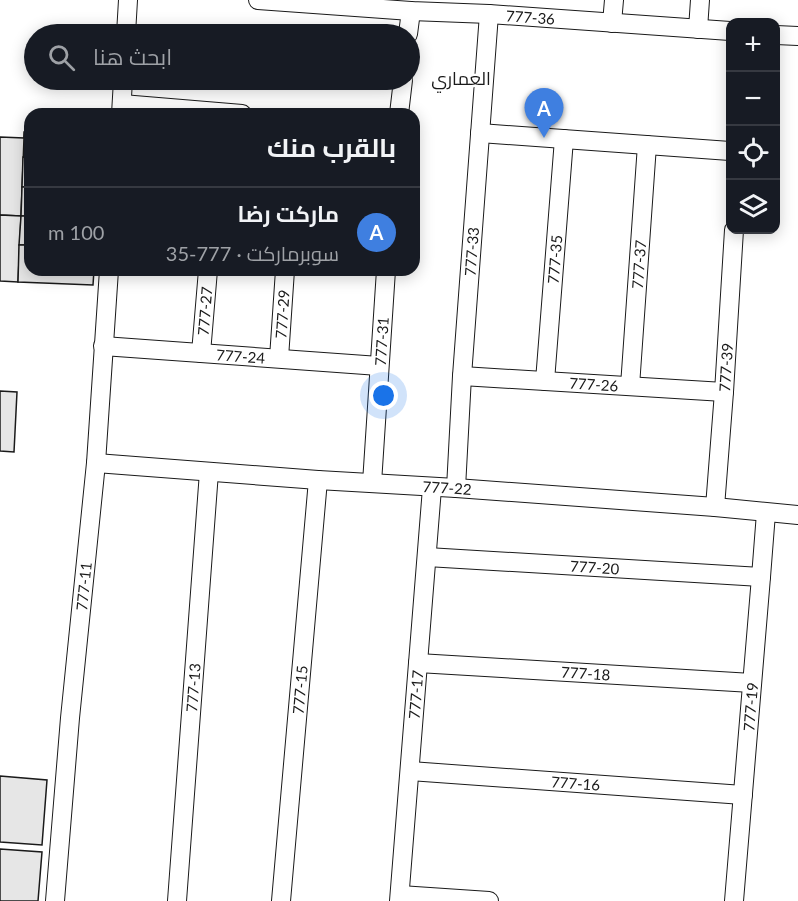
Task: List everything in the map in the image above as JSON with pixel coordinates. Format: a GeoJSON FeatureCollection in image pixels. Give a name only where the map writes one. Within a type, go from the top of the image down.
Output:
{"type":"FeatureCollection","features":[{"type":"Feature","properties":{"kind":"street"},"geometry":{"type":"LineString","coordinates":[[127,24],[128,0]]}},
{"type":"Feature","properties":{"kind":"street","name":"777-36"},"geometry":{"type":"LineString","coordinates":[[258,0],[726,31]]}},
{"type":"Feature","properties":{"kind":"street"},"geometry":{"type":"LineString","coordinates":[[612,23],[614,0]]}},
{"type":"Feature","properties":{"kind":"street"},"geometry":{"type":"LineString","coordinates":[[698,29],[700,0]]}},
{"type":"Feature","properties":{"kind":"street"},"geometry":{"type":"LineString","coordinates":[[409,24],[411,11]]}},
{"type":"Feature","properties":{"kind":"street","name":"777-33"},"geometry":{"type":"LineString","coordinates":[[456,488],[489,14]]}},
{"type":"Feature","properties":{"kind":"street"},"geometry":{"type":"LineString","coordinates":[[780,34],[798,36]]}},
{"type":"Feature","properties":{"kind":"street"},"geometry":{"type":"LineString","coordinates":[[122,108],[123,90]]}},
{"type":"Feature","properties":{"kind":"street"},"geometry":{"type":"LineString","coordinates":[[400,108],[402,90]]}},
{"type":"Feature","properties":{"kind":"street"},"geometry":{"type":"LineString","coordinates":[[480,133],[726,151]]}},
{"type":"Feature","properties":{"kind":"street","name":"777-35"},"geometry":{"type":"LineString","coordinates":[[545,381],[564,139]]}},
{"type":"Feature","properties":{"kind":"street","name":"777-37"},"geometry":{"type":"LineString","coordinates":[[630,386],[647,145]]}},
{"type":"Feature","properties":{"kind":"street","name":"777-39"},"geometry":{"type":"LineString","coordinates":[[715,507],[734,234]]}},
{"type":"Feature","properties":{"kind":"street","name":"777-11"},"geometry":{"type":"LineString","coordinates":[[55,901],[70,718],[96,463],[109,276]]}},
{"type":"Feature","properties":{"kind":"street","name":"777-27"},"geometry":{"type":"LineString","coordinates":[[201,353],[207,276]]}},
{"type":"Feature","properties":{"kind":"street","name":"777-29"},"geometry":{"type":"LineString","coordinates":[[279,358],[285,276]]}},
{"type":"Feature","properties":{"kind":"street","name":"777-31"},"geometry":{"type":"LineString","coordinates":[[372,483],[386,276]]}},
{"type":"Feature","properties":{"kind":"street","name":"777-24"},"geometry":{"type":"LineString","coordinates":[[103,346],[379,366]]}},
{"type":"Feature","properties":{"kind":"street","name":"777-26"},"geometry":{"type":"LineString","coordinates":[[462,376],[724,392]]}},
{"type":"Feature","properties":{"kind":"street","name":"777-22"},"geometry":{"type":"LineString","coordinates":[[96,463],[715,507],[798,515]]}},
{"type":"Feature","properties":{"kind":"street","name":"777-13"},"geometry":{"type":"LineString","coordinates":[[177,901],[209,472]]}},
{"type":"Feature","properties":{"kind":"street","name":"777-15"},"geometry":{"type":"LineString","coordinates":[[281,901],[318,480]]}},
{"type":"Feature","properties":{"kind":"street","name":"777-17"},"geometry":{"type":"LineString","coordinates":[[400,898],[432,488]]}},
{"type":"Feature","properties":{"kind":"street","name":"777-19"},"geometry":{"type":"LineString","coordinates":[[734,901],[766,513]]}},
{"type":"Feature","properties":{"kind":"street","name":"777-20"},"geometry":{"type":"LineString","coordinates":[[427,557],[762,577]]}},
{"type":"Feature","properties":{"kind":"street","name":"777-18"},"geometry":{"type":"LineString","coordinates":[[418,663],[752,683]]}},
{"type":"Feature","properties":{"kind":"street","name":"777-16"},"geometry":{"type":"LineString","coordinates":[[410,771],[743,795]]}},
{"type":"Feature","properties":{"kind":"street"},"geometry":{"type":"LineString","coordinates":[[400,898],[489,901]]}},
{"type":"Feature","properties":{"kind":"building"},"geometry":{"type":"Polygon","coordinates":[[[0,137],[24,138],[21,216],[0,215],[0,137]]]}},
{"type":"Feature","properties":{"kind":"building"},"geometry":{"type":"Polygon","coordinates":[[[23,157],[24,187],[22,187],[23,157]]]}},
{"type":"Feature","properties":{"kind":"building"},"geometry":{"type":"Polygon","coordinates":[[[22,187],[24,187],[24,216],[21,216],[22,187]]]}},
{"type":"Feature","properties":{"kind":"building"},"geometry":{"type":"Polygon","coordinates":[[[0,215],[21,216],[18,282],[0,281],[0,215]]]}},
{"type":"Feature","properties":{"kind":"building"},"geometry":{"type":"Polygon","coordinates":[[[21,216],[24,216],[24,245],[19,245],[21,216]]]}},
{"type":"Feature","properties":{"kind":"building"},"geometry":{"type":"Polygon","coordinates":[[[19,245],[24,245],[24,276],[94,276],[93,285],[18,282],[19,245]]]}},
{"type":"Feature","properties":{"kind":"building"},"geometry":{"type":"Polygon","coordinates":[[[0,391],[17,392],[14,452],[0,451],[0,391]]]}},
{"type":"Feature","properties":{"kind":"building"},"geometry":{"type":"Polygon","coordinates":[[[0,776],[47,780],[42,845],[0,842],[0,776]]]}},
{"type":"Feature","properties":{"kind":"building"},"geometry":{"type":"Polygon","coordinates":[[[0,849],[42,852],[38,901],[0,901],[0,849]]]}},
{"type":"Feature","properties":{"kind":"place","name":"ماركت رضا"},"geometry":{"type":"Point","coordinates":[544,138]}},
{"type":"Feature","properties":{"kind":"district","name":"العماري"},"geometry":{"type":"Point","coordinates":[461,78]}}]}
